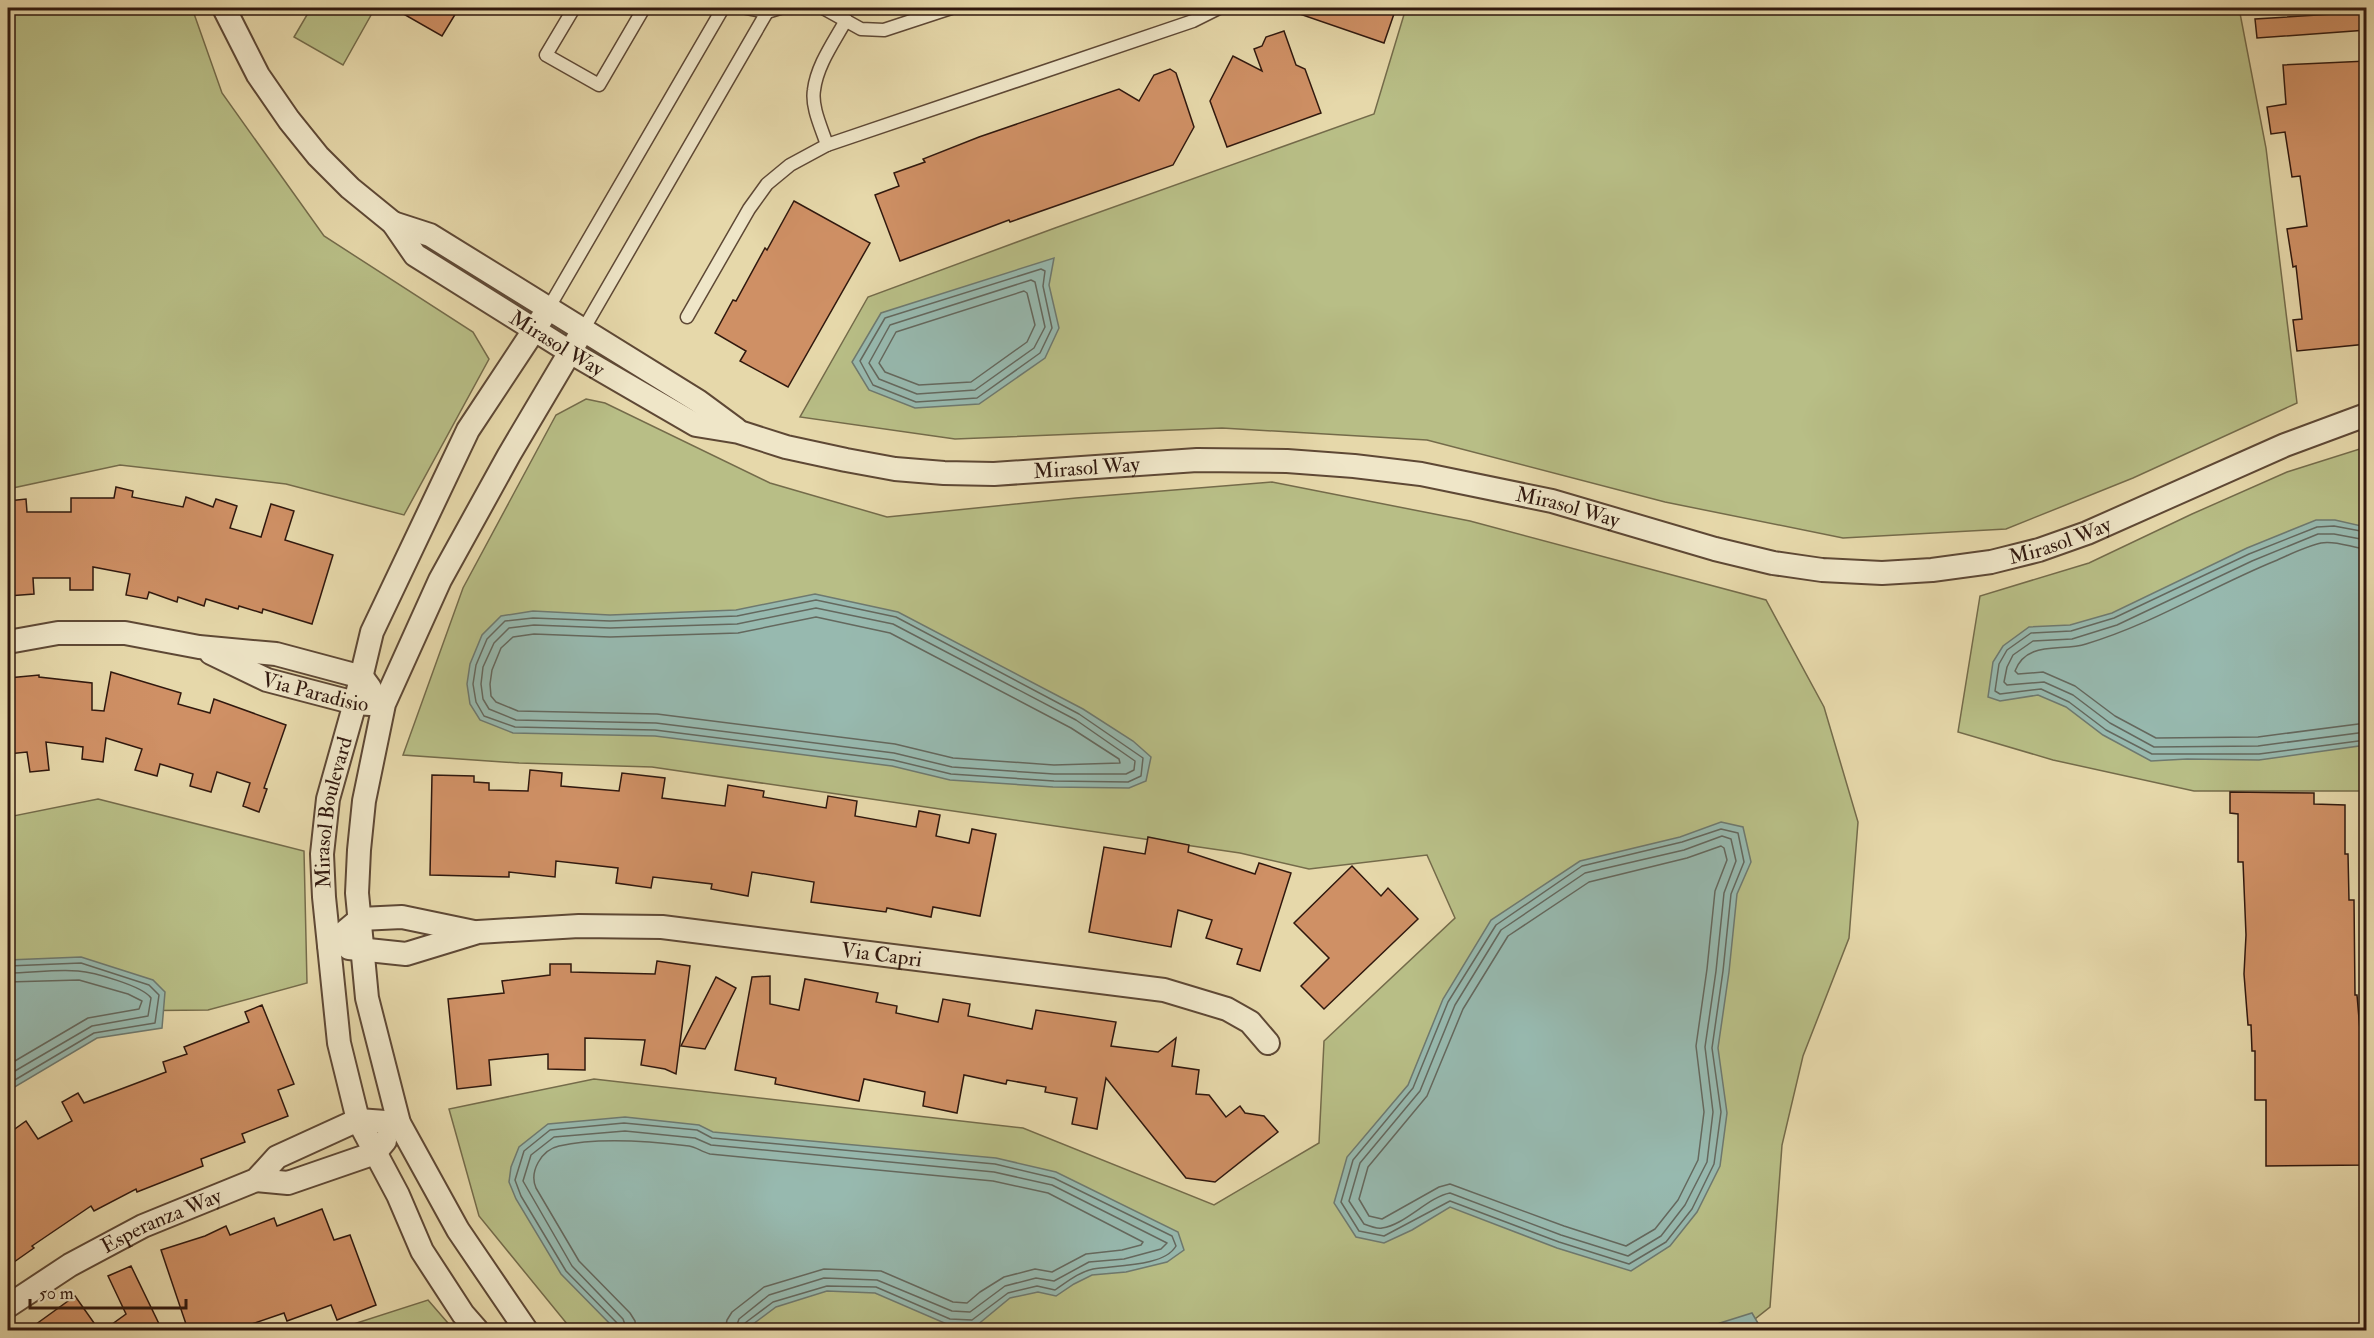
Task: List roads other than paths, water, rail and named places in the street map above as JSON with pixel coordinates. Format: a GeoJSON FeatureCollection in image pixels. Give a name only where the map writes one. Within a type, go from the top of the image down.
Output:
{"type":"FeatureCollection","features":[{"type":"Feature","properties":{"kind":"street","name":"Mirasol Way"},"geometry":{"type":"LineString","coordinates":[[224,8],[258,75],[289,120],[318,156],[350,188],[393,223],[415,255],[570,352],[696,425],[740,432],[806,452],[895,469],[994,474],[1197,460],[1287,461],[1421,474],[1552,501],[1715,549],[1773,563],[1822,570],[1882,573],[1932,570],[1991,562],[2039,550],[2086,534],[2285,445],[2367,416]]}},
{"type":"Feature","properties":{"kind":"street","name":"Mirasol Way"},"geometry":{"type":"LineString","coordinates":[[393,223],[430,235],[698,401],[740,432]]}},
{"type":"Feature","properties":{"kind":"street","name":"Mirasol Boulevard"},"geometry":{"type":"LineString","coordinates":[[477,1330],[463,1314],[422,1251],[398,1195],[358,1120],[339,1043],[322,854],[328,799],[362,678],[372,632],[468,430],[548,309]]}},
{"type":"Feature","properties":{"kind":"street","name":"Mirasol Boulevard"},"geometry":{"type":"LineString","coordinates":[[526,1330],[458,1230],[399,1123],[367,998],[357,893],[363,811],[384,704],[440,580],[509,455],[583,330]]}},
{"type":"Feature","properties":{"kind":"street","name":"Via Paradisio"},"geometry":{"type":"LineString","coordinates":[[8,642],[58,633],[125,633],[199,647],[276,654],[362,678],[384,704]]}},
{"type":"Feature","properties":{"kind":"street","name":"Via Paradisio"},"geometry":{"type":"LineString","coordinates":[[199,647],[267,680],[355,703],[384,704]]}},
{"type":"Feature","properties":{"kind":"street","name":"Via Capri"},"geometry":{"type":"LineString","coordinates":[[360,919],[402,917],[478,932]]}},
{"type":"Feature","properties":{"kind":"street"},"geometry":{"type":"LineString","coordinates":[[329,945],[360,919]]}},
{"type":"Feature","properties":{"kind":"street","name":"Via Capri"},"geometry":{"type":"LineString","coordinates":[[329,945],[406,954],[478,932],[579,926],[662,927],[1164,990],[1227,1008],[1250,1022],[1268,1043]]}},
{"type":"Feature","properties":{"kind":"street","name":"Esperanza Way"},"geometry":{"type":"LineString","coordinates":[[8,1306],[70,1265],[143,1226],[256,1180],[277,1157],[358,1120],[399,1123]]}},
{"type":"Feature","properties":{"kind":"street"},"geometry":{"type":"LineString","coordinates":[[375,1153],[399,1123]]}},
{"type":"Feature","properties":{"kind":"street","name":"Esperanza Way"},"geometry":{"type":"LineString","coordinates":[[256,1180],[288,1183],[375,1153]]}},
{"type":"Feature","properties":{"kind":"lane"},"geometry":{"type":"LineString","coordinates":[[574,8],[546,55],[599,86],[644,8]]}},
{"type":"Feature","properties":{"kind":"lane"},"geometry":{"type":"LineString","coordinates":[[548,309],[723,8]]}},
{"type":"Feature","properties":{"kind":"lane"},"geometry":{"type":"LineString","coordinates":[[746,8],[767,12],[780,8]]}},
{"type":"Feature","properties":{"kind":"lane"},"geometry":{"type":"LineString","coordinates":[[823,8],[861,28],[884,30],[951,8]]}},
{"type":"Feature","properties":{"kind":"lane"},"geometry":{"type":"LineString","coordinates":[[687,317],[749,209],[768,184],[790,165],[827,145],[1193,21],[1219,8]]}},
{"type":"Feature","properties":{"kind":"lane"},"geometry":{"type":"LineString","coordinates":[[583,330],[767,12]]}},
{"type":"Feature","properties":{"kind":"lane"},"geometry":{"type":"LineString","coordinates":[[827,145],[815,104],[814,90],[822,64],[846,20]]}},
{"type":"Feature","properties":{"kind":"water"},"geometry":{"type":"Polygon","coordinates":[[[1054,258],[1049,285],[1059,328],[1045,358],[979,404],[915,408],[869,390],[852,362],[881,313],[1054,258]]]}},
{"type":"Feature","properties":{"kind":"water"},"geometry":{"type":"Polygon","coordinates":[[[2316,520],[2335,520],[2366,527],[2366,745],[2259,760],[2151,761],[2103,735],[2066,707],[2038,695],[2000,701],[1988,697],[1993,662],[2003,646],[2029,627],[2070,625],[2112,613],[2247,548],[2316,520]]]}},
{"type":"Feature","properties":{"kind":"water"},"geometry":{"type":"Polygon","coordinates":[[[815,594],[898,612],[1083,709],[1133,741],[1151,757],[1146,781],[1129,788],[1053,787],[950,780],[892,766],[655,736],[513,733],[480,720],[470,704],[467,684],[470,664],[482,635],[501,616],[533,611],[610,615],[736,610],[815,594]]]}},
{"type":"Feature","properties":{"kind":"water"},"geometry":{"type":"Polygon","coordinates":[[[1721,822],[1743,827],[1751,862],[1737,894],[1718,1048],[1727,1113],[1720,1166],[1697,1212],[1670,1246],[1631,1271],[1557,1248],[1450,1207],[1412,1230],[1384,1243],[1356,1237],[1334,1203],[1347,1157],[1408,1085],[1443,999],[1491,920],[1580,861],[1680,837],[1721,822]]]}},
{"type":"Feature","properties":{"kind":"water"},"geometry":{"type":"Polygon","coordinates":[[[81,957],[153,980],[165,992],[162,1028],[97,1038],[8,1091],[8,960],[81,957]]]}},
{"type":"Feature","properties":{"kind":"water"},"geometry":{"type":"Polygon","coordinates":[[[625,1117],[699,1125],[713,1132],[996,1158],[1056,1172],[1178,1232],[1184,1250],[1167,1262],[1126,1272],[1092,1275],[1056,1296],[1038,1292],[1010,1298],[976,1326],[949,1325],[875,1293],[827,1291],[776,1307],[745,1330],[616,1330],[561,1274],[516,1199],[509,1182],[511,1167],[519,1147],[548,1124],[625,1117]]]}},
{"type":"Feature","properties":{"kind":"water"},"geometry":{"type":"Polygon","coordinates":[[[1752,1313],[1762,1330],[1706,1330],[1720,1323],[1752,1313]]]}}]}
